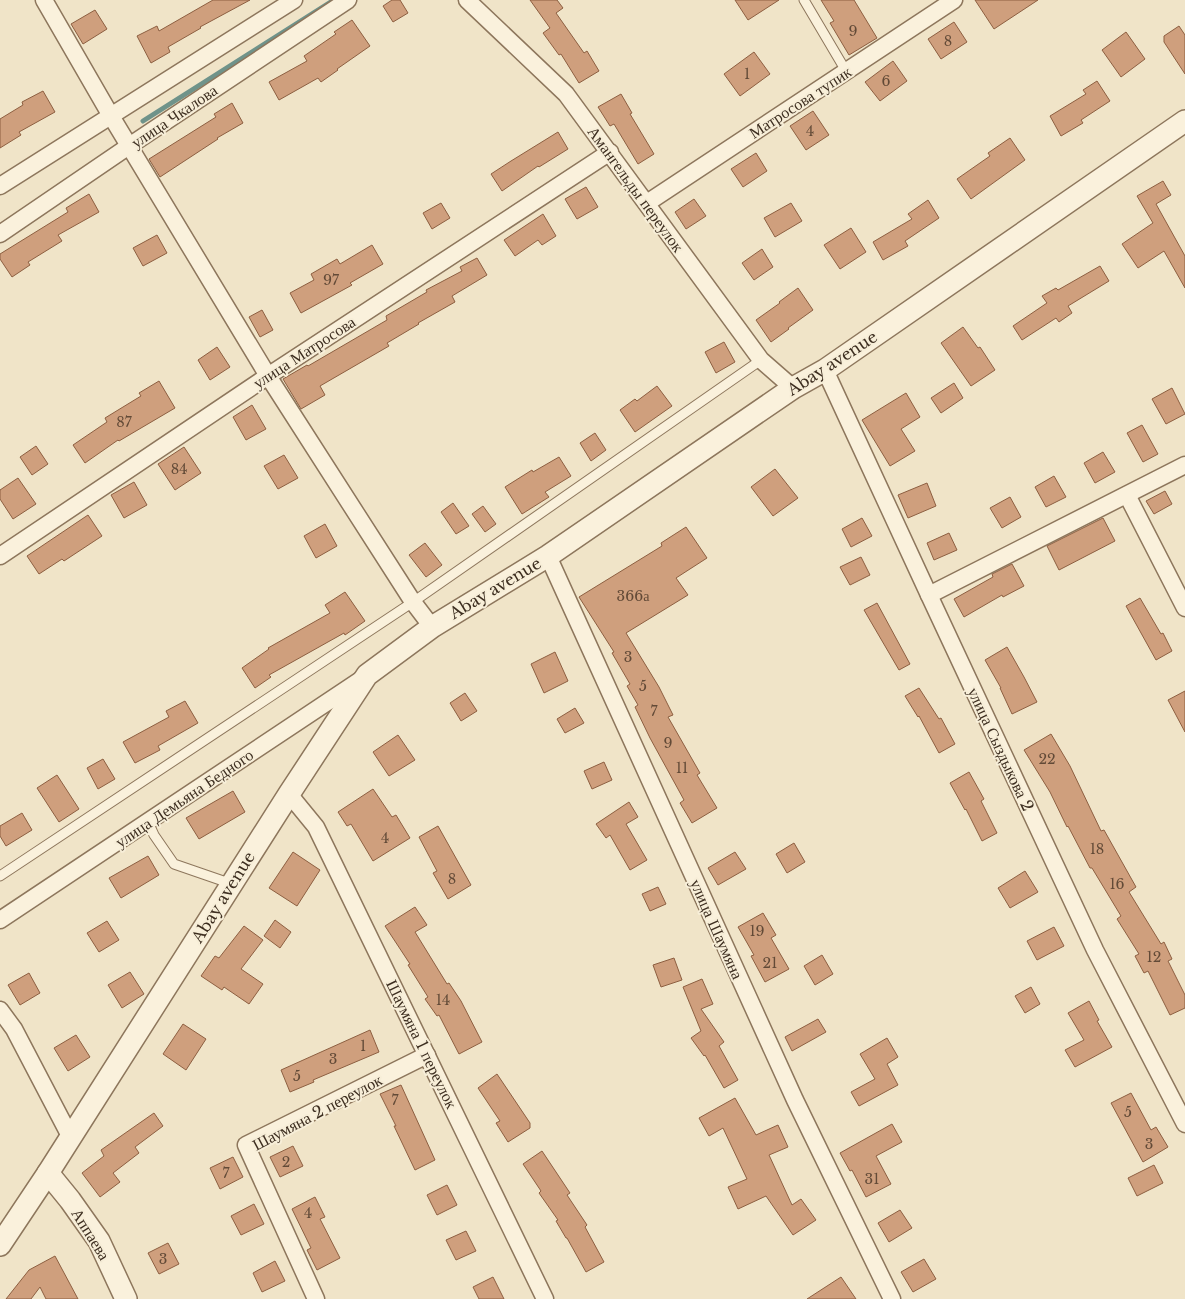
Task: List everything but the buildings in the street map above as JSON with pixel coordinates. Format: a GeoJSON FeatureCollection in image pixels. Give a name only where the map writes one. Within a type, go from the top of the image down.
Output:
{"type":"FeatureCollection","features":[{"type":"Feature","properties":{"kind":"street"},"geometry":{"type":"LineString","coordinates":[[44,0],[110,116],[268,376],[413,602],[432,627]]}},
{"type":"Feature","properties":{"kind":"street","name":"улица Чкалова"},"geometry":{"type":"LineString","coordinates":[[0,186],[294,0]]}},
{"type":"Feature","properties":{"kind":"street","name":"улица Чкалова"},"geometry":{"type":"LineString","coordinates":[[0,234],[348,0]]}},
{"type":"Feature","properties":{"kind":"street","name":"Амангельды переулок"},"geometry":{"type":"LineString","coordinates":[[467,0],[566,94],[760,360],[793,388]]}},
{"type":"Feature","properties":{"kind":"street","name":"Матросова тупик"},"geometry":{"type":"LineString","coordinates":[[646,203],[954,0]]}},
{"type":"Feature","properties":{"kind":"street","name":"Abay avenue"},"geometry":{"type":"LineString","coordinates":[[0,1245],[71,1138],[289,794],[367,675],[432,627],[548,556],[793,388],[825,370],[1185,121]]}},
{"type":"Feature","properties":{"kind":"street","name":"улица Матросова"},"geometry":{"type":"LineString","coordinates":[[0,556],[268,376],[610,152]]}},
{"type":"Feature","properties":{"kind":"street","name":"улица Сыздыкова 2"},"geometry":{"type":"LineString","coordinates":[[825,370],[1095,950],[1185,1124]]}},
{"type":"Feature","properties":{"kind":"street"},"geometry":{"type":"LineString","coordinates":[[929,595],[1185,465]]}},
{"type":"Feature","properties":{"kind":"street"},"geometry":{"type":"LineString","coordinates":[[1127,495],[1185,608]]}},
{"type":"Feature","properties":{"kind":"street","name":"улица Шаумяна"},"geometry":{"type":"LineString","coordinates":[[548,556],[795,1100],[892,1299]]}},
{"type":"Feature","properties":{"kind":"street","name":"улица Демьяна Бедного"},"geometry":{"type":"LineString","coordinates":[[0,920],[367,675]]}},
{"type":"Feature","properties":{"kind":"street","name":"Шаумяна 1 переулок"},"geometry":{"type":"LineString","coordinates":[[289,794],[316,827],[545,1299]]}},
{"type":"Feature","properties":{"kind":"street"},"geometry":{"type":"LineString","coordinates":[[0,1010],[14,1029],[71,1138]]}},
{"type":"Feature","properties":{"kind":"street","name":"Шаумяна 2 переулок"},"geometry":{"type":"LineString","coordinates":[[316,1299],[246,1145],[427,1055]]}},
{"type":"Feature","properties":{"kind":"street","name":"Аппаева"},"geometry":{"type":"LineString","coordinates":[[48,1173],[99,1241],[126,1299]]}},
{"type":"Feature","properties":{"kind":"lane"},"geometry":{"type":"LineString","coordinates":[[804,0],[846,71]]}},
{"type":"Feature","properties":{"kind":"lane"},"geometry":{"type":"LineString","coordinates":[[0,876],[413,602],[760,360]]}},
{"type":"Feature","properties":{"kind":"lane"},"geometry":{"type":"LineString","coordinates":[[148,822],[154,835],[174,864],[232,884]]}},
{"type":"Feature","properties":{"kind":"waterway"},"geometry":{"type":"LineString","coordinates":[[143,121],[334,0]]}}]}
